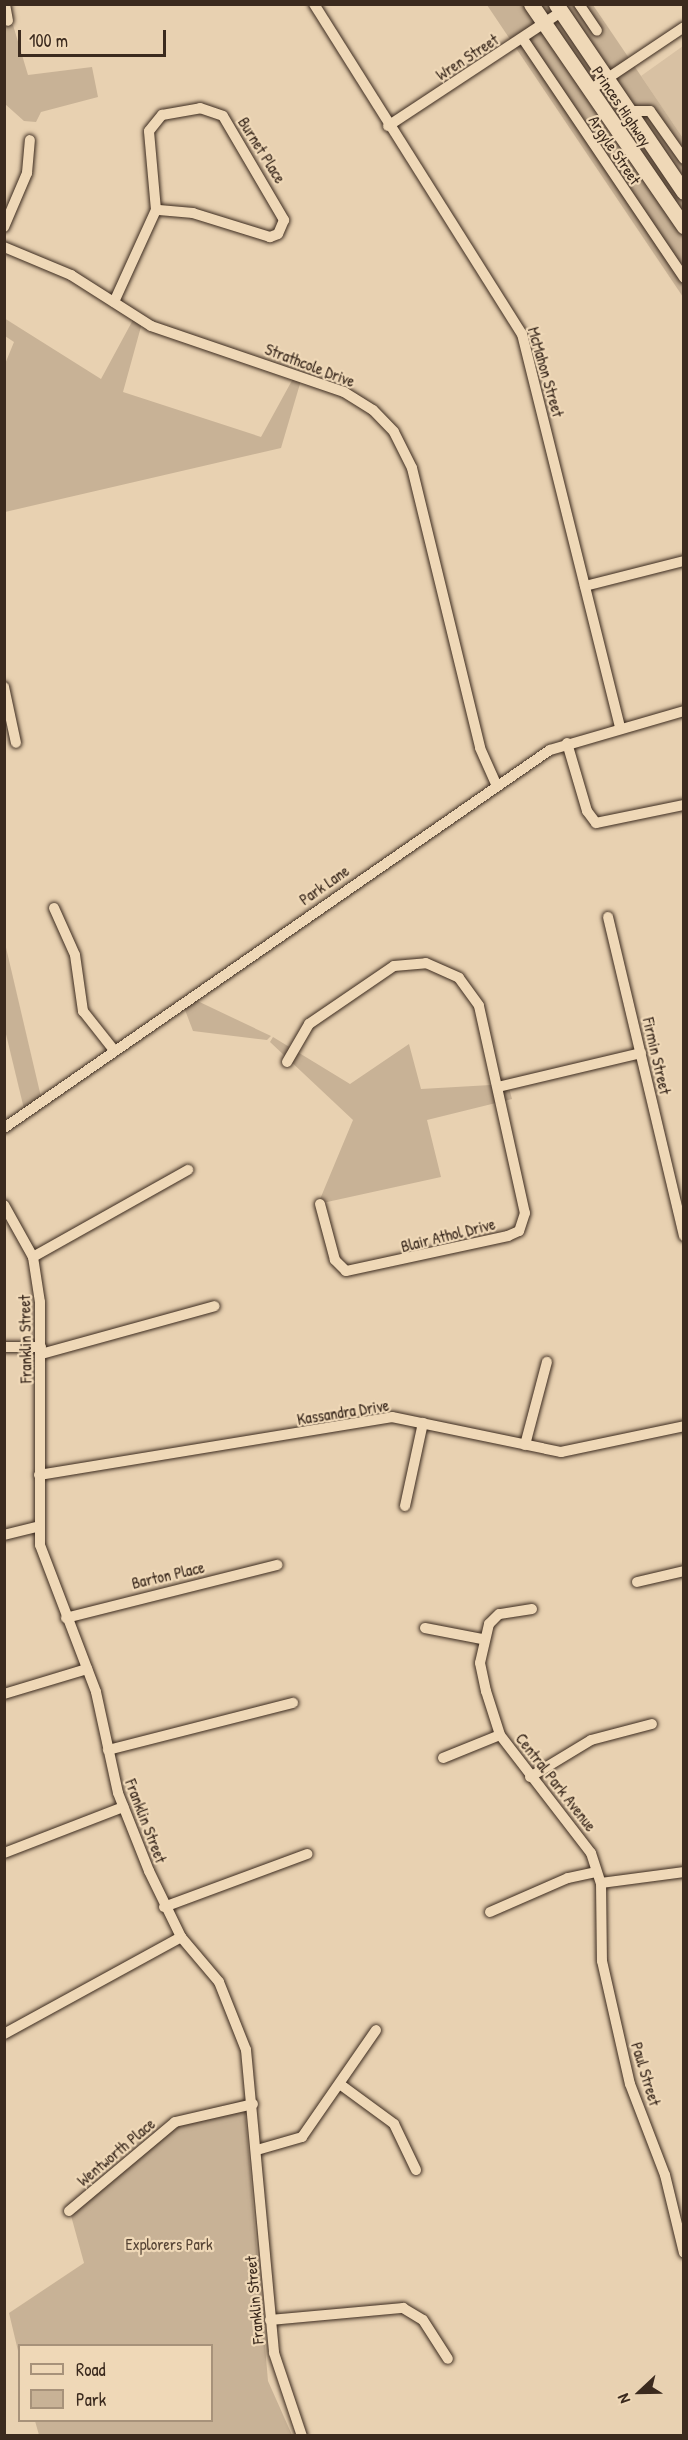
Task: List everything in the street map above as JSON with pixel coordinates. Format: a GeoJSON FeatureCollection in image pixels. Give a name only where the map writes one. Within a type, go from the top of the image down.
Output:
{"type":"FeatureCollection","features":[{"type":"Feature","properties":{"kind":"highway","name":"Princes Highway"},"geometry":{"type":"LineString","coordinates":[[531,4],[684,227]]}},
{"type":"Feature","properties":{"kind":"highway","name":"Princes Highway"},"geometry":{"type":"LineString","coordinates":[[558,8],[684,192]]}},
{"type":"Feature","properties":{"kind":"street"},"geometry":{"type":"LineString","coordinates":[[4,4],[9,21]]}},
{"type":"Feature","properties":{"kind":"street","name":"McMahon Street"},"geometry":{"type":"LineString","coordinates":[[314,4],[388,126],[522,334],[620,726]]}},
{"type":"Feature","properties":{"kind":"street"},"geometry":{"type":"LineString","coordinates":[[579,4],[597,31]]}},
{"type":"Feature","properties":{"kind":"street","name":"Wren Street"},"geometry":{"type":"LineString","coordinates":[[388,126],[523,39],[544,24],[558,8]]}},
{"type":"Feature","properties":{"kind":"street"},"geometry":{"type":"LineString","coordinates":[[590,90],[684,27]]}},
{"type":"Feature","properties":{"kind":"street","name":"Argyle Street"},"geometry":{"type":"LineString","coordinates":[[523,39],[684,278]]}},
{"type":"Feature","properties":{"kind":"street","name":"Burnet Place"},"geometry":{"type":"LineString","coordinates":[[200,108],[223,116],[284,220],[270,237],[193,213],[156,210],[148,161],[153,121],[200,108]]}},
{"type":"Feature","properties":{"kind":"street","name":"Argyle Street"},"geometry":{"type":"LineString","coordinates":[[628,111],[650,111],[684,159]]}},
{"type":"Feature","properties":{"kind":"street"},"geometry":{"type":"LineString","coordinates":[[4,227],[27,173],[30,140]]}},
{"type":"Feature","properties":{"kind":"street"},"geometry":{"type":"LineString","coordinates":[[114,302],[156,210]]}},
{"type":"Feature","properties":{"kind":"street","name":"Strathcole Drive"},"geometry":{"type":"LineString","coordinates":[[4,247],[32,255],[151,326],[344,392],[373,410],[394,432],[412,468],[480,748],[496,784]]}},
{"type":"Feature","properties":{"kind":"street"},"geometry":{"type":"LineString","coordinates":[[585,586],[684,561]]}},
{"type":"Feature","properties":{"kind":"street"},"geometry":{"type":"LineString","coordinates":[[4,687],[16,743]]}},
{"type":"Feature","properties":{"kind":"street","name":"Park Lane"},"geometry":{"type":"LineString","coordinates":[[4,1128],[113,1049],[496,784],[567,743],[620,726],[684,711]]}},
{"type":"Feature","properties":{"kind":"street"},"geometry":{"type":"LineString","coordinates":[[567,743],[587,812],[596,823],[684,805]]}},
{"type":"Feature","properties":{"kind":"street"},"geometry":{"type":"LineString","coordinates":[[54,908],[75,956],[82,1011],[113,1049]]}},
{"type":"Feature","properties":{"kind":"street","name":"Firmin Street"},"geometry":{"type":"LineString","coordinates":[[608,917],[684,1236]]}},
{"type":"Feature","properties":{"kind":"street","name":"Blair Athol Drive"},"geometry":{"type":"LineString","coordinates":[[286,1062],[309,1024],[394,966],[426,963],[459,978],[471,992],[498,1087],[523,1200],[519,1232],[346,1272],[335,1260],[320,1204]]}},
{"type":"Feature","properties":{"kind":"street"},"geometry":{"type":"LineString","coordinates":[[498,1087],[641,1053]]}},
{"type":"Feature","properties":{"kind":"street"},"geometry":{"type":"LineString","coordinates":[[33,1257],[188,1170]]}},
{"type":"Feature","properties":{"kind":"street","name":"Franklin Street"},"geometry":{"type":"LineString","coordinates":[[4,1205],[33,1257],[41,1350],[36,1527],[66,1618],[87,1669],[123,1807],[164,1907],[181,1936],[219,1982],[237,2024],[254,2104],[270,2320],[280,2382],[302,2436]]}},
{"type":"Feature","properties":{"kind":"street"},"geometry":{"type":"LineString","coordinates":[[4,1347],[41,1350],[215,1306]]}},
{"type":"Feature","properties":{"kind":"street"},"geometry":{"type":"LineString","coordinates":[[525,1445],[547,1362]]}},
{"type":"Feature","properties":{"kind":"street","name":"Kassandra Drive"},"geometry":{"type":"LineString","coordinates":[[39,1475],[392,1417],[561,1452],[684,1426]]}},
{"type":"Feature","properties":{"kind":"street"},"geometry":{"type":"LineString","coordinates":[[405,1506],[423,1423]]}},
{"type":"Feature","properties":{"kind":"street"},"geometry":{"type":"LineString","coordinates":[[4,1535],[36,1527]]}},
{"type":"Feature","properties":{"kind":"street","name":"Barton Place"},"geometry":{"type":"LineString","coordinates":[[66,1618],[278,1566]]}},
{"type":"Feature","properties":{"kind":"street"},"geometry":{"type":"LineString","coordinates":[[637,1582],[684,1571]]}},
{"type":"Feature","properties":{"kind":"street"},"geometry":{"type":"LineString","coordinates":[[425,1628],[482,1639],[499,1614],[532,1609]]}},
{"type":"Feature","properties":{"kind":"street","name":"Central Park Avenue"},"geometry":{"type":"LineString","coordinates":[[482,1639],[480,1663],[500,1735],[530,1777],[573,1824],[601,1883]]}},
{"type":"Feature","properties":{"kind":"street"},"geometry":{"type":"LineString","coordinates":[[4,1694],[87,1669]]}},
{"type":"Feature","properties":{"kind":"street"},"geometry":{"type":"LineString","coordinates":[[108,1750],[293,1702]]}},
{"type":"Feature","properties":{"kind":"street"},"geometry":{"type":"LineString","coordinates":[[530,1777],[591,1740],[652,1724]]}},
{"type":"Feature","properties":{"kind":"street"},"geometry":{"type":"LineString","coordinates":[[443,1758],[500,1735]]}},
{"type":"Feature","properties":{"kind":"street"},"geometry":{"type":"LineString","coordinates":[[4,1853],[123,1807]]}},
{"type":"Feature","properties":{"kind":"street"},"geometry":{"type":"LineString","coordinates":[[164,1907],[307,1854]]}},
{"type":"Feature","properties":{"kind":"street"},"geometry":{"type":"LineString","coordinates":[[490,1912],[568,1878],[596,1872]]}},
{"type":"Feature","properties":{"kind":"street"},"geometry":{"type":"LineString","coordinates":[[601,1883],[684,1872]]}},
{"type":"Feature","properties":{"kind":"street","name":"Paul Street"},"geometry":{"type":"LineString","coordinates":[[601,1883],[598,1900],[602,1961],[630,2084],[665,2175],[684,2253]]}},
{"type":"Feature","properties":{"kind":"street"},"geometry":{"type":"LineString","coordinates":[[4,2034],[181,1936]]}},
{"type":"Feature","properties":{"kind":"street"},"geometry":{"type":"LineString","coordinates":[[257,2150],[302,2137],[341,2085],[376,2030]]}},
{"type":"Feature","properties":{"kind":"street"},"geometry":{"type":"LineString","coordinates":[[341,2085],[394,2124],[416,2170]]}},
{"type":"Feature","properties":{"kind":"street","name":"Wentworth Place"},"geometry":{"type":"LineString","coordinates":[[69,2211],[175,2122],[254,2104]]}},
{"type":"Feature","properties":{"kind":"street"},"geometry":{"type":"LineString","coordinates":[[270,2320],[403,2308],[423,2320],[448,2359]]}},
{"type":"Feature","properties":{"kind":"shaded area"},"geometry":{"type":"Polygon","coordinates":[[[683,46],[683,138],[641,76],[683,46]]]}},
{"type":"Feature","properties":{"kind":"green space"},"geometry":{"type":"Polygon","coordinates":[[[487,5],[593,5],[683,138],[683,297],[487,5]]]}},
{"type":"Feature","properties":{"kind":"green space"},"geometry":{"type":"Polygon","coordinates":[[[4,23],[13,25],[28,75],[92,67],[98,97],[41,112],[36,122],[24,121],[5,104],[4,23]]]}},
{"type":"Feature","properties":{"kind":"green space"},"geometry":{"type":"Polygon","coordinates":[[[4,318],[101,379],[134,318],[142,323],[123,392],[261,437],[295,375],[302,377],[281,448],[5,512],[5,364],[14,342],[5,336],[4,318]]]}},
{"type":"Feature","properties":{"kind":"green space"},"geometry":{"type":"Polygon","coordinates":[[[4,939],[41,1097],[24,1109],[5,1030],[4,939]]]}},
{"type":"Feature","properties":{"kind":"green space"},"geometry":{"type":"Polygon","coordinates":[[[187,996],[271,1036],[267,1040],[193,1031],[182,1002],[187,996]]]}},
{"type":"Feature","properties":{"kind":"green space"},"geometry":{"type":"Polygon","coordinates":[[[273,1037],[350,1084],[409,1044],[421,1089],[508,1084],[512,1099],[427,1120],[441,1177],[318,1204],[353,1120],[270,1042],[273,1037]]]}},
{"type":"Feature","properties":{"kind":"green space","name":"Explorers Park"},"geometry":{"type":"Polygon","coordinates":[[[244,2099],[268,2381],[292,2435],[39,2435],[35,2422],[213,2422],[213,2344],[18,2344],[18,2351],[9,2313],[84,2263],[70,2212],[176,2122],[244,2099]]]}}]}
